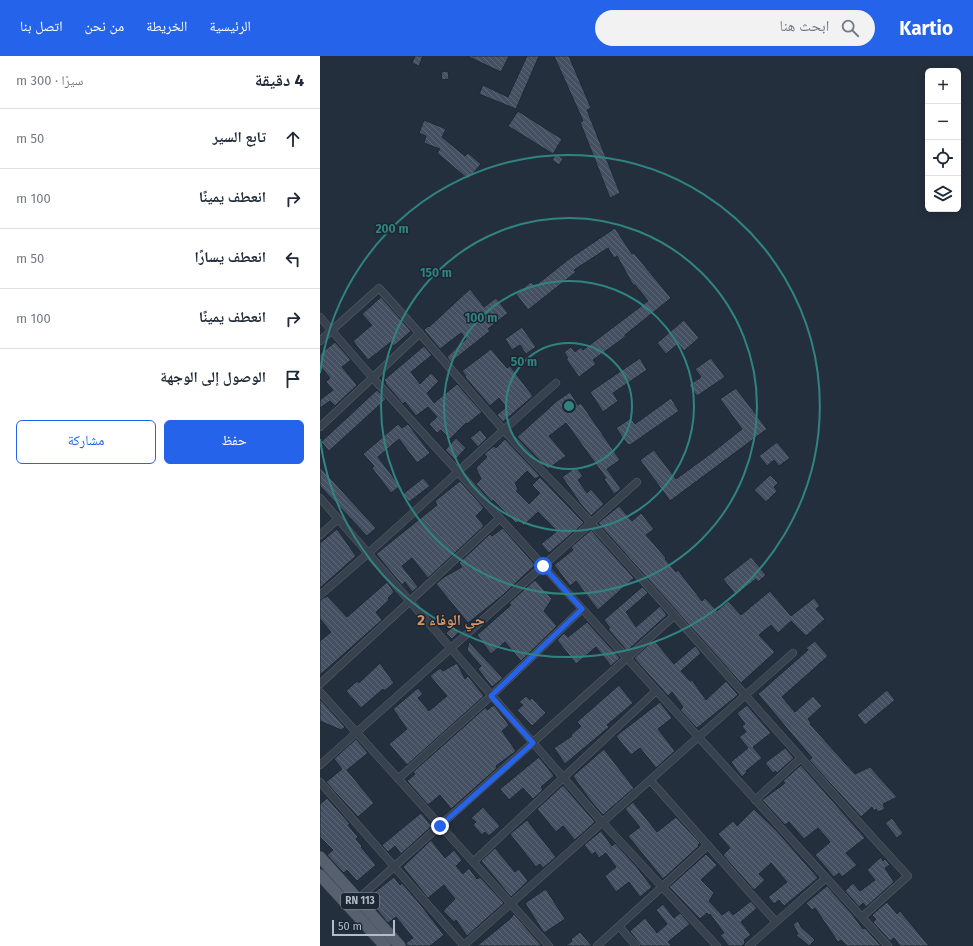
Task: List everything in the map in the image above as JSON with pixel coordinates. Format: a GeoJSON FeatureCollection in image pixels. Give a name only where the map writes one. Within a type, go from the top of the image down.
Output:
{"type":"FeatureCollection","features":[{"type":"Feature","properties":{"kind":"main road","name":"RN 113"},"geometry":{"type":"LineString","coordinates":[[320,857],[358,899],[392,944]]}},
{"type":"Feature","properties":{"kind":"main road","name":"RN 113"},"geometry":{"type":"LineString","coordinates":[[321,879],[392,944]]}},
{"type":"Feature","properties":{"kind":"street"},"geometry":{"type":"LineString","coordinates":[[320,342],[379,288],[503,429],[592,523],[746,695],[800,759],[908,876],[862,917]]}},
{"type":"Feature","properties":{"kind":"street"},"geometry":{"type":"LineString","coordinates":[[320,317],[372,377],[888,946]]}},
{"type":"Feature","properties":{"kind":"street"},"geometry":{"type":"LineString","coordinates":[[320,427],[420,333]]}},
{"type":"Feature","properties":{"kind":"street"},"geometry":{"type":"LineString","coordinates":[[320,595],[369,554],[457,471],[556,383]]}},
{"type":"Feature","properties":{"kind":"street"},"geometry":{"type":"LineString","coordinates":[[320,765],[637,482]]}},
{"type":"Feature","properties":{"kind":"street"},"geometry":{"type":"LineString","coordinates":[[320,498],[602,822],[717,946]]}},
{"type":"Feature","properties":{"kind":"street"},"geometry":{"type":"LineString","coordinates":[[320,684],[500,518]]}},
{"type":"Feature","properties":{"kind":"street"},"geometry":{"type":"LineString","coordinates":[[320,535],[338,519]]}},
{"type":"Feature","properties":{"kind":"street"},"geometry":{"type":"LineString","coordinates":[[398,779],[491,696],[582,609]]}},
{"type":"Feature","properties":{"kind":"street"},"geometry":{"type":"LineString","coordinates":[[358,899],[674,616]]}},
{"type":"Feature","properties":{"kind":"street"},"geometry":{"type":"LineString","coordinates":[[320,782],[464,946],[793,653]]}},
{"type":"Feature","properties":{"kind":"street"},"geometry":{"type":"LineString","coordinates":[[473,862],[656,691]]}},
{"type":"Feature","properties":{"kind":"street"},"geometry":{"type":"LineString","coordinates":[[320,692],[549,946]]}},
{"type":"Feature","properties":{"kind":"street"},"geometry":{"type":"LineString","coordinates":[[755,800],[800,759]]}},
{"type":"Feature","properties":{"kind":"street"},"geometry":{"type":"LineString","coordinates":[[650,780],[776,922]]}},
{"type":"Feature","properties":{"kind":"street"},"geometry":{"type":"LineString","coordinates":[[597,946],[708,845]]}},
{"type":"Feature","properties":{"kind":"street"},"geometry":{"type":"LineString","coordinates":[[321,879],[333,871]]}},
{"type":"Feature","properties":{"kind":"street"},"geometry":{"type":"LineString","coordinates":[[749,946],[826,878]]}},
{"type":"Feature","properties":{"kind":"street"},"geometry":{"type":"LineString","coordinates":[[619,926],[636,946]]}},
{"type":"Feature","properties":{"kind":"building"},"geometry":{"type":"Polygon","coordinates":[[[415,56],[423,56],[419,66],[412,63],[415,56]]]}},
{"type":"Feature","properties":{"kind":"building"},"geometry":{"type":"Polygon","coordinates":[[[467,56],[509,56],[501,72],[467,56]]]}},
{"type":"Feature","properties":{"kind":"building"},"geometry":{"type":"Polygon","coordinates":[[[527,56],[539,56],[516,109],[479,94],[483,85],[508,97],[527,56]]]}},
{"type":"Feature","properties":{"kind":"building"},"geometry":{"type":"Polygon","coordinates":[[[554,56],[569,56],[591,108],[587,110],[620,193],[610,198],[580,122],[583,121],[554,56]]]}},
{"type":"Feature","properties":{"kind":"building"},"geometry":{"type":"Polygon","coordinates":[[[448,71],[449,79],[442,80],[441,72],[448,71]]]}},
{"type":"Feature","properties":{"kind":"building"},"geometry":{"type":"Polygon","coordinates":[[[518,111],[562,139],[553,154],[508,126],[518,111]]]}},
{"type":"Feature","properties":{"kind":"building"},"geometry":{"type":"Polygon","coordinates":[[[424,120],[446,129],[442,137],[465,156],[468,153],[481,164],[468,179],[437,153],[440,149],[424,143],[426,136],[419,133],[424,120]]]}},
{"type":"Feature","properties":{"kind":"building"},"geometry":{"type":"Polygon","coordinates":[[[556,154],[563,159],[559,165],[552,160],[556,154]]]}},
{"type":"Feature","properties":{"kind":"building"},"geometry":{"type":"Polygon","coordinates":[[[615,228],[632,254],[634,253],[671,298],[625,335],[625,337],[593,360],[596,364],[579,377],[566,359],[568,358],[564,352],[571,347],[575,352],[581,347],[583,350],[648,301],[635,285],[633,285],[617,256],[614,258],[608,248],[574,270],[576,272],[528,310],[516,294],[531,282],[535,286],[569,259],[615,228]]]}},
{"type":"Feature","properties":{"kind":"building"},"geometry":{"type":"Polygon","coordinates":[[[470,289],[484,307],[496,298],[508,313],[488,329],[490,331],[451,362],[447,357],[466,339],[461,333],[440,349],[424,330],[470,289]]]}},
{"type":"Feature","properties":{"kind":"building"},"geometry":{"type":"Polygon","coordinates":[[[381,297],[411,331],[394,346],[391,342],[368,360],[353,341],[372,325],[362,314],[381,297]]]}},
{"type":"Feature","properties":{"kind":"building"},"geometry":{"type":"Polygon","coordinates":[[[684,320],[699,338],[684,351],[678,344],[666,354],[657,343],[684,320]]]}},
{"type":"Feature","properties":{"kind":"building"},"geometry":{"type":"Polygon","coordinates":[[[522,327],[536,347],[526,354],[520,345],[512,350],[505,339],[522,327]]]}},
{"type":"Feature","properties":{"kind":"building"},"geometry":{"type":"Polygon","coordinates":[[[335,342],[351,360],[342,367],[357,385],[335,406],[330,401],[320,408],[320,400],[333,390],[326,382],[330,378],[320,366],[320,354],[335,342]]]}},
{"type":"Feature","properties":{"kind":"building"},"geometry":{"type":"Polygon","coordinates":[[[424,346],[432,355],[411,372],[420,384],[431,373],[439,381],[427,393],[434,403],[457,384],[482,412],[467,424],[466,423],[450,439],[441,430],[437,433],[429,424],[437,417],[428,407],[416,416],[405,402],[403,404],[384,380],[424,346]]]}},
{"type":"Feature","properties":{"kind":"building"},"geometry":{"type":"Polygon","coordinates":[[[491,349],[507,368],[510,366],[533,396],[503,422],[497,415],[506,407],[499,398],[490,406],[465,377],[466,376],[462,371],[491,349]]]}},
{"type":"Feature","properties":{"kind":"building"},"geometry":{"type":"Polygon","coordinates":[[[640,358],[647,370],[613,393],[618,401],[603,412],[590,392],[640,358]]]}},
{"type":"Feature","properties":{"kind":"building"},"geometry":{"type":"Polygon","coordinates":[[[711,358],[725,377],[697,396],[689,385],[701,377],[695,369],[711,358]]]}},
{"type":"Feature","properties":{"kind":"building"},"geometry":{"type":"Polygon","coordinates":[[[736,388],[767,429],[670,501],[640,460],[654,450],[676,479],[713,452],[742,429],[720,399],[736,388]]]}},
{"type":"Feature","properties":{"kind":"building"},"geometry":{"type":"Polygon","coordinates":[[[377,390],[386,399],[329,451],[321,442],[377,390]]]}},
{"type":"Feature","properties":{"kind":"building"},"geometry":{"type":"Polygon","coordinates":[[[570,392],[578,405],[581,403],[620,460],[607,469],[621,489],[614,494],[604,479],[606,478],[566,423],[549,436],[566,456],[548,469],[517,437],[557,401],[570,392]]]}},
{"type":"Feature","properties":{"kind":"building"},"geometry":{"type":"Polygon","coordinates":[[[671,398],[679,411],[630,445],[627,444],[616,428],[631,418],[635,424],[671,398]]]}},
{"type":"Feature","properties":{"kind":"building"},"geometry":{"type":"Polygon","coordinates":[[[398,424],[402,428],[408,424],[430,453],[417,463],[399,439],[378,457],[400,486],[391,493],[372,468],[374,466],[363,454],[398,424]]]}},
{"type":"Feature","properties":{"kind":"building"},"geometry":{"type":"Polygon","coordinates":[[[480,430],[487,438],[478,447],[470,438],[480,430]]]}},
{"type":"Feature","properties":{"kind":"building"},"geometry":{"type":"Polygon","coordinates":[[[456,438],[466,448],[455,460],[445,450],[456,438]]]}},
{"type":"Feature","properties":{"kind":"building"},"geometry":{"type":"Polygon","coordinates":[[[505,439],[540,476],[535,479],[527,471],[515,483],[518,489],[516,491],[529,504],[540,493],[532,485],[540,477],[584,523],[549,553],[541,544],[557,531],[538,512],[523,526],[521,521],[516,523],[493,500],[492,502],[476,484],[481,479],[476,468],[487,457],[484,454],[494,446],[496,448],[505,439]]]}},
{"type":"Feature","properties":{"kind":"building"},"geometry":{"type":"Polygon","coordinates":[[[777,442],[790,458],[779,466],[774,460],[767,466],[759,456],[777,442]]]}},
{"type":"Feature","properties":{"kind":"building"},"geometry":{"type":"Polygon","coordinates":[[[320,467],[376,528],[367,536],[320,486],[320,467]]]}},
{"type":"Feature","properties":{"kind":"building"},"geometry":{"type":"Polygon","coordinates":[[[576,467],[583,476],[578,480],[587,493],[591,489],[604,504],[591,516],[562,477],[576,467]]]}},
{"type":"Feature","properties":{"kind":"building"},"geometry":{"type":"Polygon","coordinates":[[[770,475],[778,483],[774,487],[777,491],[766,502],[754,490],[770,475]]]}},
{"type":"Feature","properties":{"kind":"building"},"geometry":{"type":"Polygon","coordinates":[[[423,478],[430,486],[409,502],[403,494],[423,478]]]}},
{"type":"Feature","properties":{"kind":"building"},"geometry":{"type":"Polygon","coordinates":[[[460,481],[484,508],[476,516],[484,526],[428,578],[412,558],[402,566],[418,587],[412,592],[405,582],[402,585],[376,554],[437,505],[435,501],[460,481]]]}},
{"type":"Feature","properties":{"kind":"building"},"geometry":{"type":"Polygon","coordinates":[[[619,506],[632,521],[641,513],[654,529],[646,535],[676,572],[678,570],[702,601],[705,598],[717,611],[728,601],[741,615],[770,591],[791,616],[814,598],[820,606],[816,609],[825,619],[806,636],[791,621],[778,633],[771,625],[759,635],[775,652],[741,683],[598,523],[619,506]]]}},
{"type":"Feature","properties":{"kind":"building"},"geometry":{"type":"Polygon","coordinates":[[[503,528],[535,565],[503,595],[468,623],[436,584],[444,577],[462,567],[459,563],[490,534],[492,536],[503,528]]]}},
{"type":"Feature","properties":{"kind":"building"},"geometry":{"type":"Polygon","coordinates":[[[337,529],[356,556],[320,588],[320,543],[337,529]]]}},
{"type":"Feature","properties":{"kind":"building"},"geometry":{"type":"Polygon","coordinates":[[[591,530],[634,578],[598,610],[576,581],[570,586],[554,565],[573,550],[571,547],[591,530]]]}},
{"type":"Feature","properties":{"kind":"building"},"geometry":{"type":"Polygon","coordinates":[[[751,557],[766,575],[758,582],[756,579],[736,595],[723,579],[751,557]]]}},
{"type":"Feature","properties":{"kind":"building"},"geometry":{"type":"Polygon","coordinates":[[[535,580],[552,599],[544,611],[557,626],[521,661],[505,642],[491,654],[477,635],[511,605],[509,603],[535,580]]]}},
{"type":"Feature","properties":{"kind":"building"},"geometry":{"type":"Polygon","coordinates":[[[387,582],[394,592],[388,598],[389,600],[376,612],[382,620],[320,675],[320,641],[331,632],[320,619],[320,600],[327,596],[347,617],[387,582]]]}},
{"type":"Feature","properties":{"kind":"building"},"geometry":{"type":"Polygon","coordinates":[[[642,587],[648,593],[626,612],[636,627],[660,606],[667,615],[627,651],[608,629],[610,628],[604,620],[642,587]]]}},
{"type":"Feature","properties":{"kind":"building"},"geometry":{"type":"Polygon","coordinates":[[[587,622],[620,658],[611,666],[596,647],[576,664],[557,640],[564,633],[568,637],[587,622]]]}},
{"type":"Feature","properties":{"kind":"building"},"geometry":{"type":"Polygon","coordinates":[[[453,626],[459,632],[452,639],[446,633],[453,626]]]}},
{"type":"Feature","properties":{"kind":"building"},"geometry":{"type":"Polygon","coordinates":[[[654,640],[674,664],[695,646],[701,653],[681,671],[690,681],[692,680],[706,700],[726,681],[738,695],[697,728],[680,710],[683,707],[672,692],[668,696],[634,658],[654,640]]]}},
{"type":"Feature","properties":{"kind":"building"},"geometry":{"type":"Polygon","coordinates":[[[815,641],[828,656],[782,697],[795,712],[813,696],[822,706],[808,719],[811,723],[810,724],[855,774],[870,767],[897,797],[883,804],[885,809],[878,812],[876,809],[874,811],[872,807],[861,817],[809,760],[812,758],[758,694],[808,650],[806,648],[815,641]]]}},
{"type":"Feature","properties":{"kind":"building"},"geometry":{"type":"Polygon","coordinates":[[[469,642],[503,678],[492,687],[478,669],[481,666],[467,650],[469,642]]]}},
{"type":"Feature","properties":{"kind":"building"},"geometry":{"type":"Polygon","coordinates":[[[380,663],[394,683],[384,691],[383,689],[361,708],[346,691],[357,681],[359,683],[380,663]]]}},
{"type":"Feature","properties":{"kind":"building"},"geometry":{"type":"Polygon","coordinates":[[[457,663],[465,679],[468,676],[484,696],[407,765],[389,744],[407,729],[393,709],[418,688],[423,694],[418,698],[429,711],[447,696],[430,676],[440,668],[443,671],[457,663]]]}},
{"type":"Feature","properties":{"kind":"building"},"geometry":{"type":"Polygon","coordinates":[[[619,685],[633,703],[607,725],[609,727],[565,764],[554,748],[572,736],[571,735],[581,726],[577,722],[619,685]]]}},
{"type":"Feature","properties":{"kind":"building"},"geometry":{"type":"Polygon","coordinates":[[[887,690],[895,700],[865,725],[857,715],[887,690]]]}},
{"type":"Feature","properties":{"kind":"building"},"geometry":{"type":"Polygon","coordinates":[[[526,696],[530,700],[532,698],[546,713],[532,726],[517,710],[523,705],[519,702],[526,696]]]}},
{"type":"Feature","properties":{"kind":"building"},"geometry":{"type":"Polygon","coordinates":[[[320,699],[345,727],[341,730],[320,721],[320,699]]]}},
{"type":"Feature","properties":{"kind":"building"},"geometry":{"type":"Polygon","coordinates":[[[660,702],[672,718],[658,729],[675,751],[656,768],[640,748],[631,755],[616,736],[660,702]]]}},
{"type":"Feature","properties":{"kind":"building"},"geometry":{"type":"Polygon","coordinates":[[[494,705],[509,725],[502,731],[516,751],[496,766],[497,768],[451,809],[440,795],[428,805],[407,781],[415,774],[413,772],[486,707],[487,710],[494,705]]]}},
{"type":"Feature","properties":{"kind":"building"},"geometry":{"type":"Polygon","coordinates":[[[747,705],[771,733],[753,747],[762,758],[746,771],[747,772],[742,777],[731,762],[748,748],[739,737],[746,732],[742,726],[745,724],[737,713],[747,705]]]}},
{"type":"Feature","properties":{"kind":"building"},"geometry":{"type":"Polygon","coordinates":[[[356,739],[368,753],[347,770],[374,803],[358,817],[326,782],[342,769],[334,759],[356,739]]]}},
{"type":"Feature","properties":{"kind":"building"},"geometry":{"type":"Polygon","coordinates":[[[785,748],[794,758],[777,773],[776,771],[773,773],[765,763],[785,748]]]}},
{"type":"Feature","properties":{"kind":"building"},"geometry":{"type":"Polygon","coordinates":[[[604,749],[634,788],[603,815],[573,776],[604,749]]]}},
{"type":"Feature","properties":{"kind":"building"},"geometry":{"type":"Polygon","coordinates":[[[539,757],[554,776],[541,787],[543,790],[533,799],[523,788],[509,800],[500,789],[539,757]]]}},
{"type":"Feature","properties":{"kind":"building"},"geometry":{"type":"Polygon","coordinates":[[[801,765],[865,838],[846,853],[857,865],[842,877],[839,873],[834,877],[815,855],[830,842],[818,828],[804,839],[789,822],[785,825],[762,800],[785,783],[783,781],[801,765]]]}},
{"type":"Feature","properties":{"kind":"building"},"geometry":{"type":"Polygon","coordinates":[[[563,785],[595,822],[575,840],[563,826],[556,832],[537,809],[563,785]]]}},
{"type":"Feature","properties":{"kind":"building"},"geometry":{"type":"Polygon","coordinates":[[[327,798],[350,824],[348,825],[358,837],[356,839],[362,846],[361,847],[376,865],[357,881],[347,870],[344,873],[327,855],[333,850],[320,837],[320,804],[327,798]]]}},
{"type":"Feature","properties":{"kind":"building"},"geometry":{"type":"Polygon","coordinates":[[[633,802],[657,832],[676,817],[700,843],[698,845],[699,846],[663,879],[628,836],[640,827],[625,809],[633,802]]]}},
{"type":"Feature","properties":{"kind":"building"},"geometry":{"type":"Polygon","coordinates":[[[483,807],[500,826],[489,836],[485,832],[482,835],[473,825],[476,822],[471,818],[483,807]]]}},
{"type":"Feature","properties":{"kind":"building"},"geometry":{"type":"Polygon","coordinates":[[[754,809],[776,830],[818,878],[784,906],[779,900],[774,904],[768,897],[787,882],[771,863],[759,874],[765,880],[754,890],[723,855],[730,848],[718,834],[733,821],[737,826],[754,809]]]}},
{"type":"Feature","properties":{"kind":"building"},"geometry":{"type":"Polygon","coordinates":[[[421,813],[432,826],[401,854],[395,846],[388,852],[382,845],[421,813]]]}},
{"type":"Feature","properties":{"kind":"building"},"geometry":{"type":"Polygon","coordinates":[[[892,818],[903,833],[897,838],[885,823],[892,818]]]}},
{"type":"Feature","properties":{"kind":"building"},"geometry":{"type":"Polygon","coordinates":[[[527,820],[556,857],[543,868],[540,864],[536,867],[510,834],[527,820]]]}},
{"type":"Feature","properties":{"kind":"building"},"geometry":{"type":"Polygon","coordinates":[[[601,831],[612,846],[615,843],[636,866],[652,887],[640,897],[629,882],[616,892],[605,876],[616,867],[606,853],[599,858],[595,852],[592,855],[584,845],[601,831]]]}},
{"type":"Feature","properties":{"kind":"building"},"geometry":{"type":"Polygon","coordinates":[[[431,840],[445,858],[454,850],[462,860],[456,866],[463,874],[469,868],[477,879],[480,877],[504,903],[467,936],[456,920],[454,922],[443,911],[455,899],[444,885],[428,898],[403,867],[431,840]]]}},
{"type":"Feature","properties":{"kind":"building"},"geometry":{"type":"Polygon","coordinates":[[[495,848],[515,872],[519,869],[528,881],[511,897],[481,861],[495,848]]]}},
{"type":"Feature","properties":{"kind":"building"},"geometry":{"type":"Polygon","coordinates":[[[706,854],[717,865],[701,880],[714,893],[709,901],[722,915],[729,910],[733,915],[751,901],[757,908],[741,922],[751,935],[744,940],[745,943],[742,946],[729,946],[720,935],[724,933],[710,914],[709,915],[707,913],[700,919],[669,887],[706,854]]]}},
{"type":"Feature","properties":{"kind":"building"},"geometry":{"type":"Polygon","coordinates":[[[881,857],[883,861],[885,859],[890,865],[885,868],[894,882],[866,907],[863,903],[859,907],[845,891],[853,883],[860,891],[875,880],[867,870],[881,857]]]}},
{"type":"Feature","properties":{"kind":"building"},"geometry":{"type":"Polygon","coordinates":[[[394,877],[400,885],[402,883],[444,935],[430,946],[407,946],[406,943],[413,938],[396,917],[388,923],[367,898],[394,877]]]}},
{"type":"Feature","properties":{"kind":"building"},"geometry":{"type":"Polygon","coordinates":[[[827,886],[863,929],[865,928],[881,946],[847,946],[841,940],[838,942],[815,908],[812,910],[806,903],[827,886]]]}},
{"type":"Feature","properties":{"kind":"building"},"geometry":{"type":"Polygon","coordinates":[[[546,889],[565,919],[544,933],[525,903],[546,889]]]}},
{"type":"Feature","properties":{"kind":"building"},"geometry":{"type":"Polygon","coordinates":[[[887,902],[897,914],[900,911],[929,946],[900,946],[894,938],[890,941],[873,922],[876,919],[872,915],[887,902]]]}},
{"type":"Feature","properties":{"kind":"building"},"geometry":{"type":"Polygon","coordinates":[[[663,904],[674,918],[680,913],[690,924],[668,942],[672,946],[641,946],[630,931],[645,918],[657,933],[667,924],[656,910],[663,904]]]}},
{"type":"Feature","properties":{"kind":"building"},"geometry":{"type":"Polygon","coordinates":[[[514,914],[542,946],[477,946],[510,919],[514,914]]]}},
{"type":"Feature","properties":{"kind":"building"},"geometry":{"type":"Polygon","coordinates":[[[798,921],[801,927],[815,940],[809,946],[796,935],[798,934],[793,924],[798,921]]]}},
{"type":"Feature","properties":{"kind":"building"},"geometry":{"type":"Polygon","coordinates":[[[580,932],[592,946],[566,946],[572,941],[571,939],[580,932]]]}},
{"type":"Feature","properties":{"kind":"district","name":"حي الوفاء 2"},"geometry":{"type":"Point","coordinates":[451,620]}},
{"type":"Feature","properties":{"kind":"route"},"geometry":{"type":"LineString","coordinates":[[440,826],[533,743],[491,696],[582,609],[543,566]]}}]}
